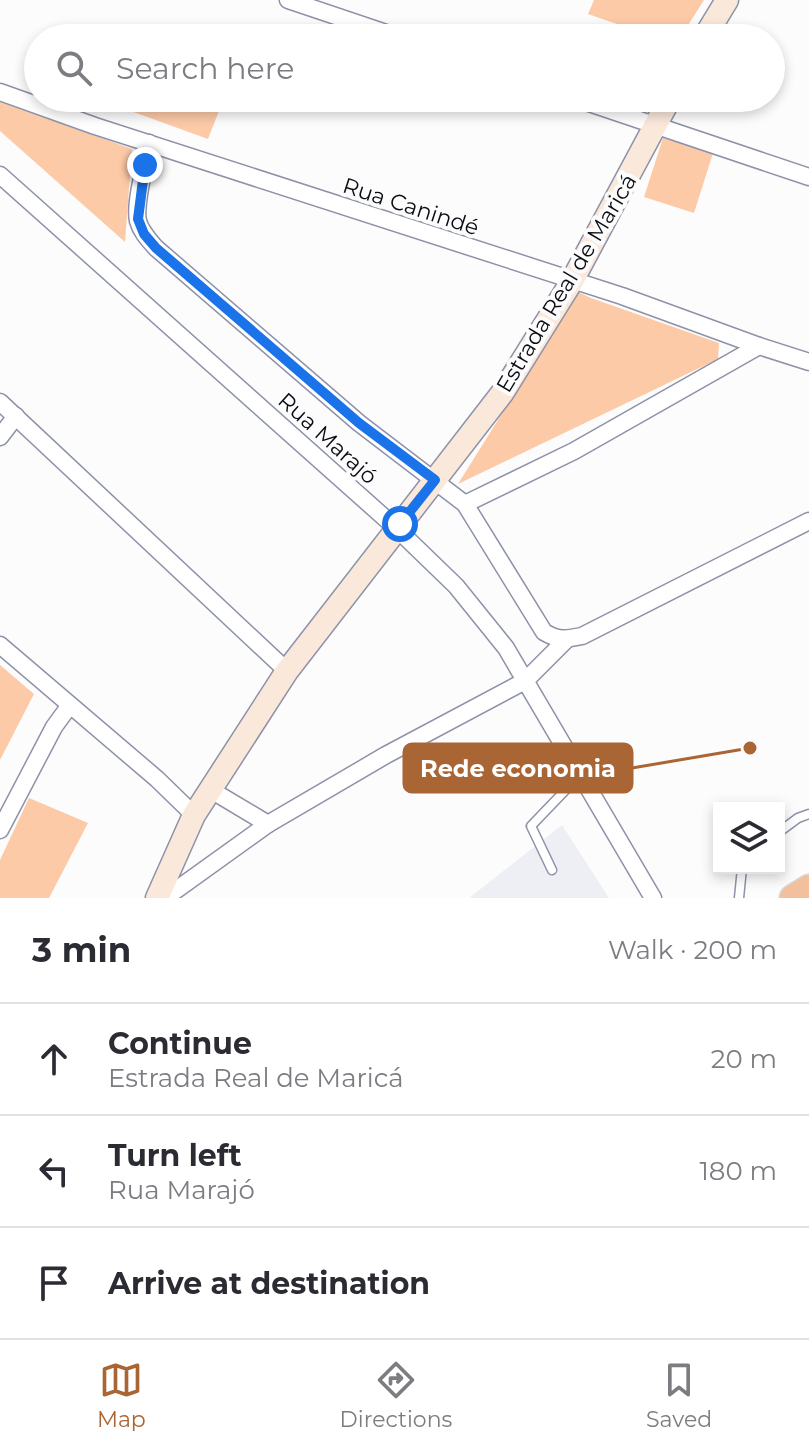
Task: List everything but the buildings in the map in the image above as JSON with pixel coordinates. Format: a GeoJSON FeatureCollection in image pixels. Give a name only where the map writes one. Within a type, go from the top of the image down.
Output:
{"type":"FeatureCollection","features":[{"type":"Feature","properties":{"kind":"highway"},"geometry":{"type":"LineString","coordinates":[[793,898],[809,888]]}},
{"type":"Feature","properties":{"kind":"main road"},"geometry":{"type":"LineString","coordinates":[[712,24],[727,0]]}},
{"type":"Feature","properties":{"kind":"main road","name":"Estrada Real de Maricá"},"geometry":{"type":"LineString","coordinates":[[157,898],[194,815],[287,671],[503,392],[572,281],[663,112]]}},
{"type":"Feature","properties":{"kind":"street"},"geometry":{"type":"LineString","coordinates":[[288,0],[359,24]]}},
{"type":"Feature","properties":{"kind":"street","name":"Rua Canindé"},"geometry":{"type":"LineString","coordinates":[[0,92],[24,100]]}},
{"type":"Feature","properties":{"kind":"street","name":"Rua Canindé"},"geometry":{"type":"LineString","coordinates":[[58,112],[622,296],[809,362]]}},
{"type":"Feature","properties":{"kind":"street"},"geometry":{"type":"LineString","coordinates":[[614,112],[809,177]]}},
{"type":"Feature","properties":{"kind":"street","name":"Rua Marajó"},"geometry":{"type":"LineString","coordinates":[[149,143],[138,205],[138,219],[144,234],[156,248],[359,423],[465,504],[544,632],[554,639],[567,639]]}},
{"type":"Feature","properties":{"kind":"street","name":"Rua Marajó"},"geometry":{"type":"LineString","coordinates":[[0,175],[396,528],[456,586],[506,648],[653,898]]}},
{"type":"Feature","properties":{"kind":"street"},"geometry":{"type":"LineString","coordinates":[[465,504],[574,451],[759,346]]}},
{"type":"Feature","properties":{"kind":"street"},"geometry":{"type":"LineString","coordinates":[[0,402],[287,671]]}},
{"type":"Feature","properties":{"kind":"street"},"geometry":{"type":"LineString","coordinates":[[0,437],[16,416]]}},
{"type":"Feature","properties":{"kind":"street"},"geometry":{"type":"LineString","coordinates":[[165,898],[268,824],[386,755],[525,681],[567,639],[582,636],[809,521]]}},
{"type":"Feature","properties":{"kind":"street"},"geometry":{"type":"LineString","coordinates":[[0,645],[157,779],[194,815]]}},
{"type":"Feature","properties":{"kind":"street"},"geometry":{"type":"LineString","coordinates":[[0,830],[54,727],[70,705]]}},
{"type":"Feature","properties":{"kind":"street"},"geometry":{"type":"LineString","coordinates":[[211,790],[268,824]]}},
{"type":"Feature","properties":{"kind":"lane"},"geometry":{"type":"LineString","coordinates":[[552,870],[531,826],[580,774]]}},
{"type":"Feature","properties":{"kind":"lane"},"geometry":{"type":"LineString","coordinates":[[785,828],[809,814]]}},
{"type":"Feature","properties":{"kind":"lane"},"geometry":{"type":"LineString","coordinates":[[739,898],[741,874]]}},
{"type":"Feature","properties":{"kind":"shaded area"},"geometry":{"type":"Polygon","coordinates":[[[594,0],[704,0],[689,24],[617,24],[588,14],[594,0]]]}},
{"type":"Feature","properties":{"kind":"shaded area"},"geometry":{"type":"Polygon","coordinates":[[[0,101],[132,149],[125,242],[0,131],[0,101]]]}},
{"type":"Feature","properties":{"kind":"shaded area"},"geometry":{"type":"Polygon","coordinates":[[[133,112],[219,112],[208,139],[133,112]]]}},
{"type":"Feature","properties":{"kind":"shaded area"},"geometry":{"type":"Polygon","coordinates":[[[663,138],[713,153],[694,213],[644,197],[663,138]]]}},
{"type":"Feature","properties":{"kind":"shaded area"},"geometry":{"type":"Polygon","coordinates":[[[578,292],[719,343],[718,359],[458,484],[578,292]]]}},
{"type":"Feature","properties":{"kind":"shaded area"},"geometry":{"type":"Polygon","coordinates":[[[0,665],[34,694],[0,760],[0,665]]]}},
{"type":"Feature","properties":{"kind":"shaded area"},"geometry":{"type":"Polygon","coordinates":[[[29,798],[88,823],[49,898],[0,898],[0,860],[29,798]]]}},
{"type":"Feature","properties":{"kind":"shaded area"},"geometry":{"type":"Polygon","coordinates":[[[562,825],[609,898],[469,898],[562,825]]]}},
{"type":"Feature","properties":{"kind":"place","name":"Rede economia"},"geometry":{"type":"Point","coordinates":[750,748]}},
{"type":"Feature","properties":{"kind":"route"},"geometry":{"type":"LineString","coordinates":[[145,165],[138,219],[144,234],[156,248],[359,423],[435,480],[400,524]]}}]}
